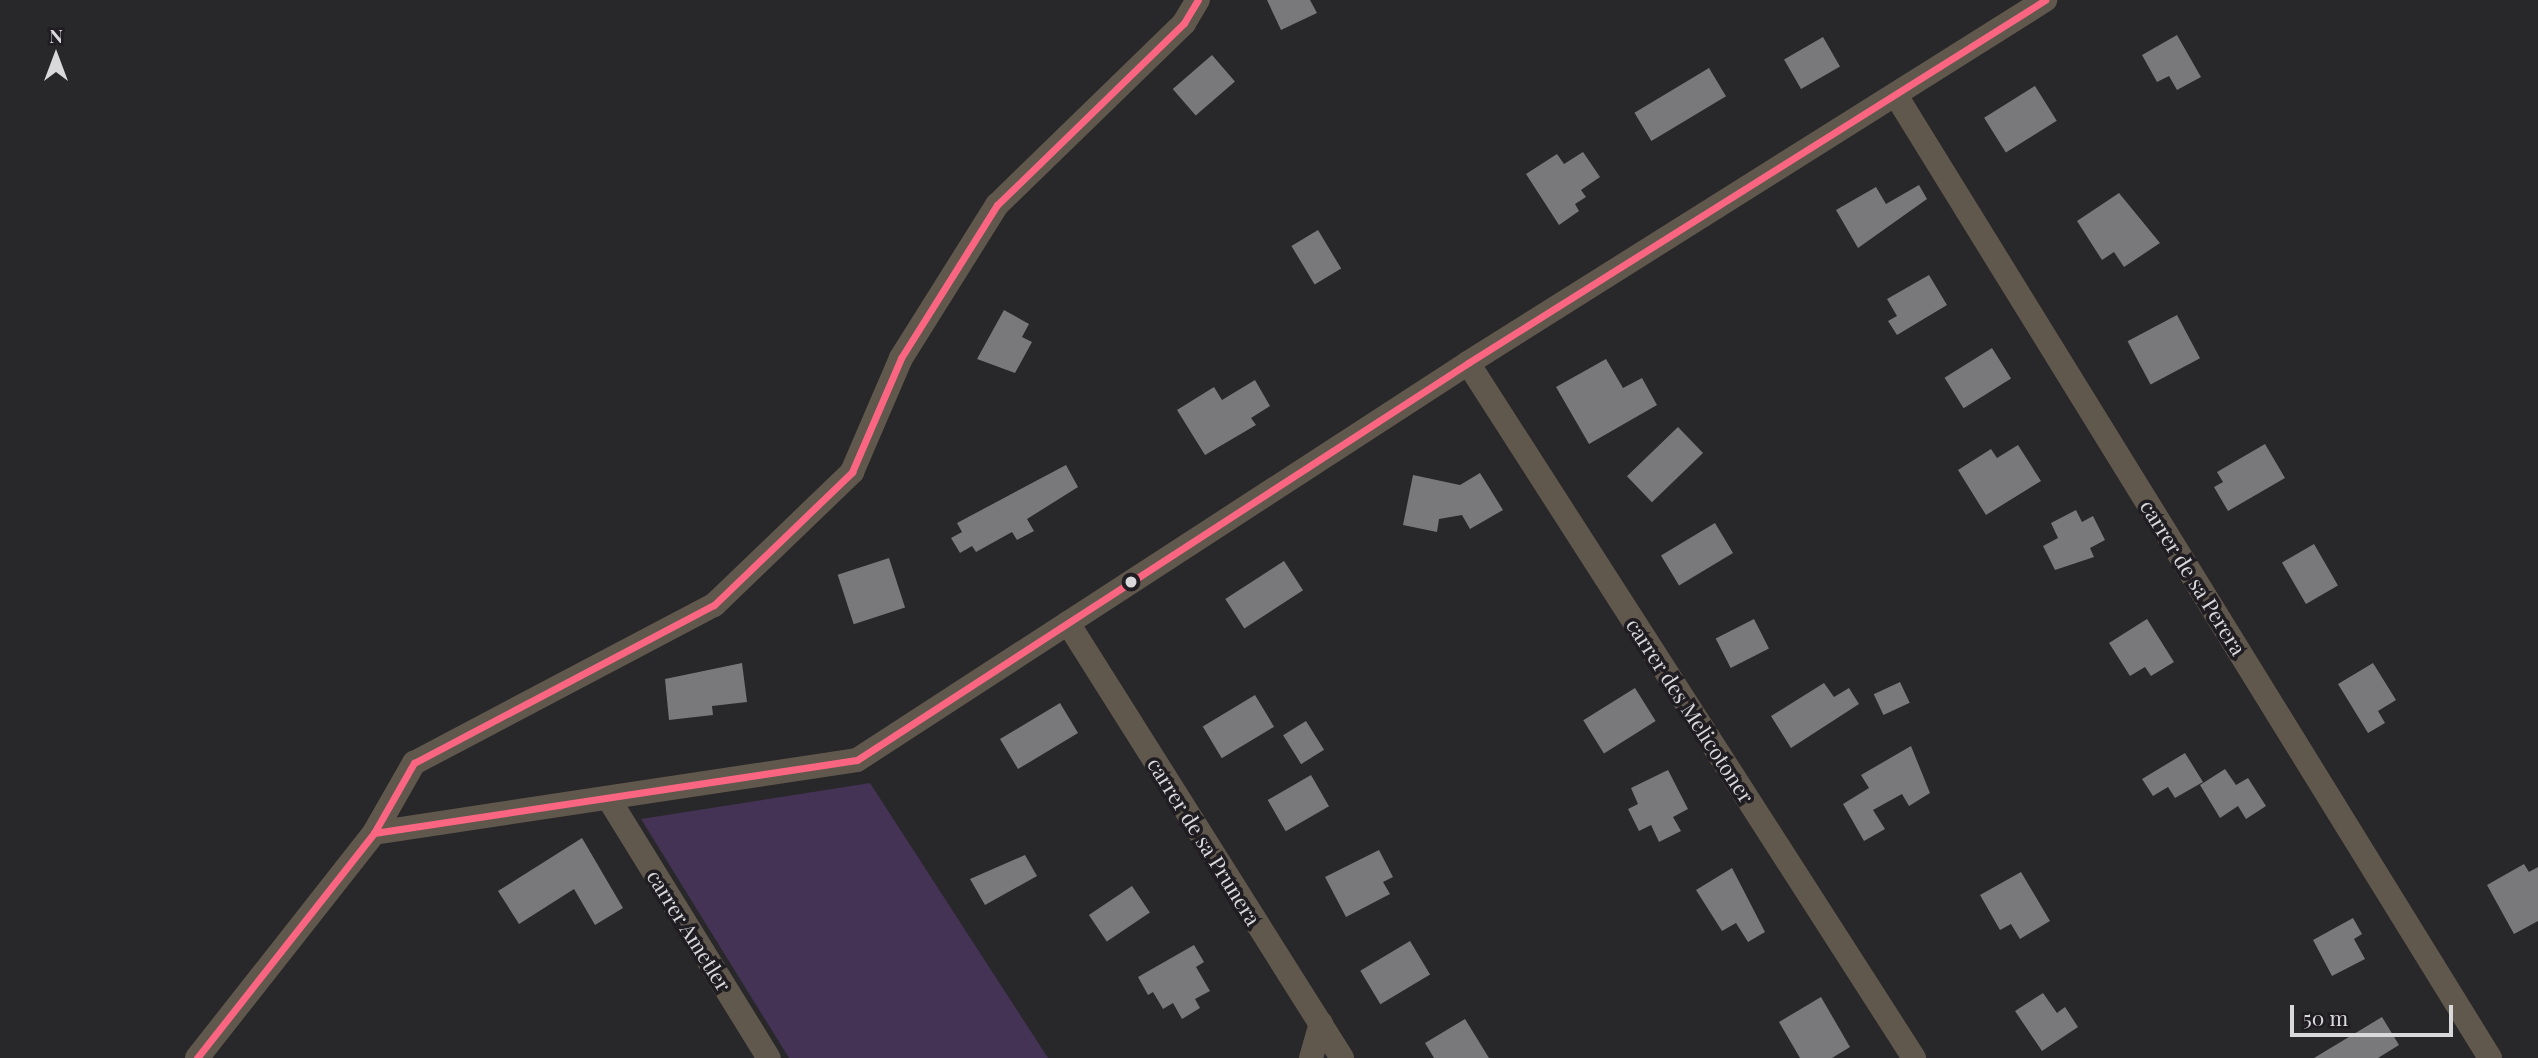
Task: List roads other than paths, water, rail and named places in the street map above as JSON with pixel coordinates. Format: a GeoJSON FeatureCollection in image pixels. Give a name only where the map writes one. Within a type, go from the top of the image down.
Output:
{"type":"FeatureCollection","features":[{"type":"Feature","properties":{"kind":"street"},"geometry":{"type":"LineString","coordinates":[[197,1058],[374,833],[414,763],[713,606],[852,472],[901,358],[998,205],[1184,23],[1198,0]]}},
{"type":"Feature","properties":{"kind":"street"},"geometry":{"type":"LineString","coordinates":[[374,833],[610,801],[858,760],[1468,363],[1897,97],[2045,0]]}},
{"type":"Feature","properties":{"kind":"street","name":"carrer de sa Perera"},"geometry":{"type":"LineString","coordinates":[[1897,97],[2490,1058]]}},
{"type":"Feature","properties":{"kind":"street","name":"carrer des Melicotoner"},"geometry":{"type":"LineString","coordinates":[[1468,363],[1914,1058]]}},
{"type":"Feature","properties":{"kind":"street","name":"carrer de sa Prunera"},"geometry":{"type":"LineString","coordinates":[[1068,623],[1342,1058]]}},
{"type":"Feature","properties":{"kind":"street","name":"carrer Ametler"},"geometry":{"type":"LineString","coordinates":[[610,801],[769,1058]]}},
{"type":"Feature","properties":{"kind":"street"},"geometry":{"type":"LineString","coordinates":[[1311,1058],[1321,1023]]}}]}
